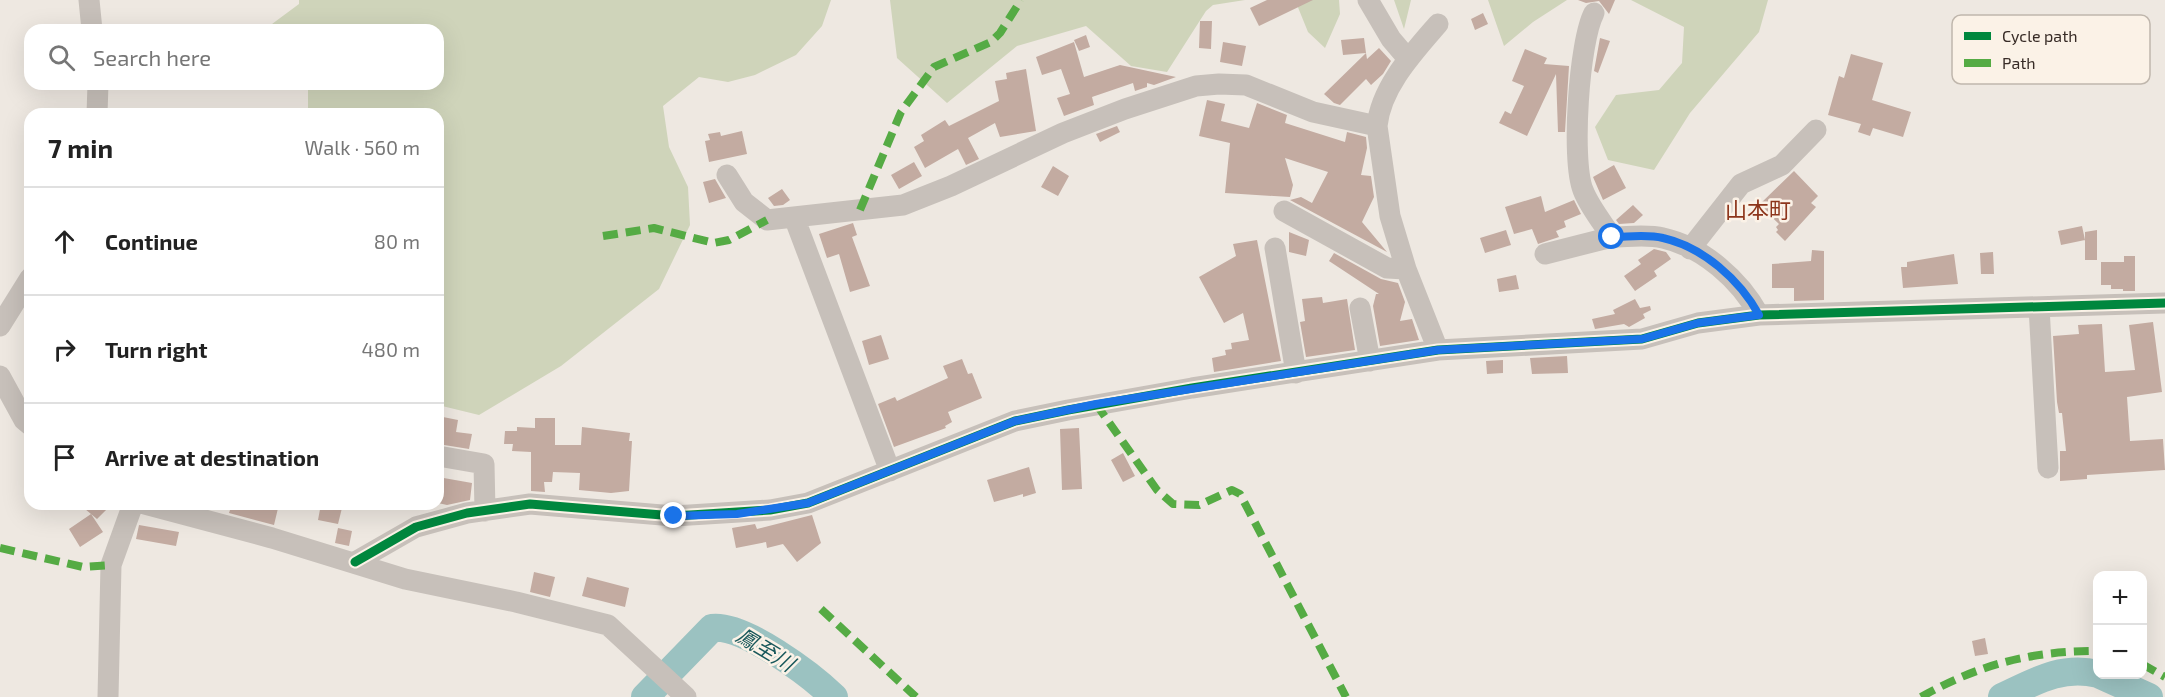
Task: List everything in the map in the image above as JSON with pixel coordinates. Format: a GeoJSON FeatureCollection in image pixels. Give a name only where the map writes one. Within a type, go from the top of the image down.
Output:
{"type":"FeatureCollection","features":[{"type":"Feature","properties":{"kind":"street"},"geometry":{"type":"LineString","coordinates":[[89,0],[91,24]]}},
{"type":"Feature","properties":{"kind":"street"},"geometry":{"type":"LineString","coordinates":[[1368,0],[1391,39],[1408,59]]}},
{"type":"Feature","properties":{"kind":"street"},"geometry":{"type":"LineString","coordinates":[[1594,13],[1588,24],[1581,62],[1576,163],[1582,189],[1612,237]]}},
{"type":"Feature","properties":{"kind":"street"},"geometry":{"type":"LineString","coordinates":[[1438,24],[1408,59],[1379,109],[1377,126],[1390,216],[1406,269],[1438,350]]}},
{"type":"Feature","properties":{"kind":"street"},"geometry":{"type":"LineString","coordinates":[[727,175],[744,202],[767,220],[903,205],[951,186],[1063,133],[1125,109],[1196,87],[1219,84],[1246,85],[1313,112],[1377,126]]}},
{"type":"Feature","properties":{"kind":"street"},"geometry":{"type":"LineString","coordinates":[[97,108],[98,90]]}},
{"type":"Feature","properties":{"kind":"street"},"geometry":{"type":"LineString","coordinates":[[1690,249],[1741,184],[1782,165],[1816,130]]}},
{"type":"Feature","properties":{"kind":"street"},"geometry":{"type":"LineString","coordinates":[[1284,211],[1387,268],[1406,269]]}},
{"type":"Feature","properties":{"kind":"street"},"geometry":{"type":"LineString","coordinates":[[794,217],[890,471]]}},
{"type":"Feature","properties":{"kind":"street"},"geometry":{"type":"LineString","coordinates":[[1545,254],[1612,237],[1660,237],[1690,249],[1734,279],[1747,293],[1759,315]]}},
{"type":"Feature","properties":{"kind":"street"},"geometry":{"type":"LineString","coordinates":[[1275,248],[1296,373]]}},
{"type":"Feature","properties":{"kind":"street"},"geometry":{"type":"LineString","coordinates":[[0,326],[24,288]]}},
{"type":"Feature","properties":{"kind":"street"},"geometry":{"type":"LineString","coordinates":[[355,562],[416,527],[485,511],[530,504],[674,516],[737,514],[808,503],[1015,421],[1182,389],[1438,350],[1642,339],[1698,323],[1759,315],[2165,303]]}},
{"type":"Feature","properties":{"kind":"street"},"geometry":{"type":"LineString","coordinates":[[2039,307],[2048,468]]}},
{"type":"Feature","properties":{"kind":"street"},"geometry":{"type":"LineString","coordinates":[[1360,308],[1370,361]]}},
{"type":"Feature","properties":{"kind":"street"},"geometry":{"type":"LineString","coordinates":[[0,376],[24,420]]}},
{"type":"Feature","properties":{"kind":"street"},"geometry":{"type":"LineString","coordinates":[[444,457],[484,464],[485,511]]}},
{"type":"Feature","properties":{"kind":"street"},"geometry":{"type":"LineString","coordinates":[[108,697],[111,565],[132,510]]}},
{"type":"Feature","properties":{"kind":"street"},"geometry":{"type":"LineString","coordinates":[[167,510],[355,562],[405,579],[516,602],[608,625],[686,697]]}},
{"type":"Feature","properties":{"kind":"green space"},"geometry":{"type":"Polygon","coordinates":[[[299,0],[831,0],[822,26],[796,55],[755,75],[728,82],[699,77],[663,106],[669,147],[688,187],[690,225],[659,289],[561,366],[479,415],[444,406],[444,108],[308,108],[308,90],[444,90],[444,24],[272,24],[299,4],[299,0]]]}},
{"type":"Feature","properties":{"kind":"green space"},"geometry":{"type":"Polygon","coordinates":[[[890,0],[1245,0],[1213,5],[1206,11],[1167,72],[1131,66],[1086,26],[1017,46],[947,103],[897,58],[890,0]]]}},
{"type":"Feature","properties":{"kind":"green space"},"geometry":{"type":"Polygon","coordinates":[[[1295,0],[1339,0],[1340,14],[1325,48],[1308,32],[1295,0]]]}},
{"type":"Feature","properties":{"kind":"green space"},"geometry":{"type":"Polygon","coordinates":[[[1394,0],[1411,0],[1404,29],[1394,0]]]}},
{"type":"Feature","properties":{"kind":"green space"},"geometry":{"type":"Polygon","coordinates":[[[1488,0],[1567,0],[1533,22],[1504,46],[1488,0]]]}},
{"type":"Feature","properties":{"kind":"green space"},"geometry":{"type":"Polygon","coordinates":[[[1631,0],[1768,0],[1759,32],[1690,113],[1654,170],[1608,160],[1595,127],[1616,95],[1659,90],[1682,63],[1684,27],[1631,0]]]}},
{"type":"Feature","properties":{"kind":"building"},"geometry":{"type":"Polygon","coordinates":[[[1267,0],[1313,0],[1259,26],[1250,8],[1267,0]]]}},
{"type":"Feature","properties":{"kind":"building"},"geometry":{"type":"Polygon","coordinates":[[[1578,0],[1615,0],[1609,14],[1599,1],[1586,3],[1578,0]]]}},
{"type":"Feature","properties":{"kind":"building"},"geometry":{"type":"Polygon","coordinates":[[[1483,13],[1488,24],[1475,30],[1471,19],[1483,13]]]}},
{"type":"Feature","properties":{"kind":"building"},"geometry":{"type":"Polygon","coordinates":[[[1200,21],[1212,21],[1211,49],[1199,48],[1200,21]]]}},
{"type":"Feature","properties":{"kind":"building"},"geometry":{"type":"Polygon","coordinates":[[[1086,35],[1090,47],[1079,51],[1074,40],[1086,35]]]}},
{"type":"Feature","properties":{"kind":"building"},"geometry":{"type":"Polygon","coordinates":[[[1364,38],[1366,53],[1343,55],[1341,40],[1364,38]]]}},
{"type":"Feature","properties":{"kind":"building"},"geometry":{"type":"Polygon","coordinates":[[[1600,38],[1610,41],[1598,73],[1594,71],[1600,38]]]}},
{"type":"Feature","properties":{"kind":"building"},"geometry":{"type":"Polygon","coordinates":[[[1074,42],[1084,77],[1120,65],[1176,77],[1154,85],[1147,83],[1147,87],[1135,91],[1133,83],[1092,97],[1094,105],[1064,116],[1057,98],[1070,94],[1061,69],[1042,75],[1036,57],[1074,42]]]}},
{"type":"Feature","properties":{"kind":"building"},"geometry":{"type":"Polygon","coordinates":[[[1223,42],[1246,46],[1242,66],[1220,62],[1223,42]]]}},
{"type":"Feature","properties":{"kind":"building"},"geometry":{"type":"Polygon","coordinates":[[[1379,48],[1391,61],[1383,74],[1371,85],[1366,79],[1340,105],[1324,94],[1366,53],[1367,59],[1379,48]]]}},
{"type":"Feature","properties":{"kind":"building"},"geometry":{"type":"Polygon","coordinates":[[[1525,49],[1547,58],[1544,64],[1569,66],[1565,132],[1558,132],[1556,74],[1527,136],[1499,123],[1505,111],[1511,114],[1524,86],[1512,81],[1525,49]]]}},
{"type":"Feature","properties":{"kind":"building"},"geometry":{"type":"Polygon","coordinates":[[[1851,54],[1883,63],[1872,100],[1911,112],[1903,137],[1873,128],[1870,136],[1858,132],[1861,124],[1828,115],[1839,76],[1844,78],[1851,54]]]}},
{"type":"Feature","properties":{"kind":"building"},"geometry":{"type":"Polygon","coordinates":[[[1026,69],[1036,131],[1000,137],[995,123],[968,138],[979,159],[966,165],[958,149],[925,168],[914,147],[924,141],[921,135],[945,120],[949,126],[999,101],[995,81],[1007,79],[1006,73],[1026,69]]]}},
{"type":"Feature","properties":{"kind":"building"},"geometry":{"type":"Polygon","coordinates":[[[1207,100],[1225,104],[1221,121],[1249,128],[1257,103],[1287,115],[1285,123],[1345,142],[1347,132],[1366,137],[1367,148],[1361,175],[1371,176],[1374,197],[1362,222],[1387,252],[1290,200],[1301,197],[1312,203],[1328,172],[1285,158],[1293,185],[1290,197],[1225,193],[1230,143],[1199,136],[1207,100]]]}},
{"type":"Feature","properties":{"kind":"building"},"geometry":{"type":"Polygon","coordinates":[[[1117,126],[1120,132],[1100,142],[1096,134],[1117,126]]]}},
{"type":"Feature","properties":{"kind":"building"},"geometry":{"type":"Polygon","coordinates":[[[742,131],[747,154],[709,162],[705,141],[710,140],[708,134],[720,132],[721,136],[742,131]]]}},
{"type":"Feature","properties":{"kind":"building"},"geometry":{"type":"Polygon","coordinates":[[[914,162],[922,176],[899,189],[891,175],[914,162]]]}},
{"type":"Feature","properties":{"kind":"building"},"geometry":{"type":"Polygon","coordinates":[[[1614,165],[1626,188],[1603,200],[1593,177],[1614,165]]]}},
{"type":"Feature","properties":{"kind":"building"},"geometry":{"type":"Polygon","coordinates":[[[1053,166],[1069,176],[1058,196],[1041,187],[1053,166]]]}},
{"type":"Feature","properties":{"kind":"building"},"geometry":{"type":"Polygon","coordinates":[[[1794,171],[1818,196],[1811,203],[1816,207],[1785,241],[1776,232],[1779,224],[1759,205],[1794,171]]]}},
{"type":"Feature","properties":{"kind":"building"},"geometry":{"type":"Polygon","coordinates":[[[715,179],[726,198],[709,203],[703,182],[715,179]]]}},
{"type":"Feature","properties":{"kind":"building"},"geometry":{"type":"Polygon","coordinates":[[[782,189],[790,200],[783,205],[774,206],[768,198],[782,189]]]}},
{"type":"Feature","properties":{"kind":"building"},"geometry":{"type":"Polygon","coordinates":[[[1541,196],[1545,212],[1574,200],[1581,214],[1564,221],[1566,227],[1556,231],[1559,237],[1538,244],[1532,229],[1514,234],[1505,207],[1541,196]]]}},
{"type":"Feature","properties":{"kind":"building"},"geometry":{"type":"Polygon","coordinates":[[[1633,205],[1643,215],[1634,223],[1619,224],[1616,220],[1633,205]]]}},
{"type":"Feature","properties":{"kind":"building"},"geometry":{"type":"Polygon","coordinates":[[[853,223],[857,235],[852,237],[870,286],[850,292],[839,254],[827,258],[819,234],[853,223]]]}},
{"type":"Feature","properties":{"kind":"building"},"geometry":{"type":"Polygon","coordinates":[[[2082,226],[2085,240],[2061,245],[2058,231],[2082,226]]]}},
{"type":"Feature","properties":{"kind":"building"},"geometry":{"type":"Polygon","coordinates":[[[1506,230],[1511,245],[1485,253],[1480,238],[1506,230]]]}},
{"type":"Feature","properties":{"kind":"building"},"geometry":{"type":"Polygon","coordinates":[[[2097,230],[2097,260],[2085,260],[2085,232],[2097,230]]]}},
{"type":"Feature","properties":{"kind":"building"},"geometry":{"type":"Polygon","coordinates":[[[1289,232],[1309,240],[1306,256],[1289,252],[1289,232]]]}},
{"type":"Feature","properties":{"kind":"building"},"geometry":{"type":"Polygon","coordinates":[[[1257,240],[1281,361],[1214,372],[1212,358],[1226,355],[1225,350],[1232,349],[1231,343],[1249,340],[1243,313],[1224,323],[1199,277],[1236,256],[1233,244],[1257,240]]]}},
{"type":"Feature","properties":{"kind":"building"},"geometry":{"type":"Polygon","coordinates":[[[1654,249],[1666,252],[1671,259],[1654,271],[1657,276],[1635,291],[1624,276],[1641,264],[1638,260],[1654,249]]]}},
{"type":"Feature","properties":{"kind":"building"},"geometry":{"type":"Polygon","coordinates":[[[1812,250],[1824,251],[1824,300],[1794,301],[1794,288],[1772,288],[1772,264],[1811,261],[1812,250]]]}},
{"type":"Feature","properties":{"kind":"building"},"geometry":{"type":"Polygon","coordinates":[[[1993,252],[1994,274],[1981,274],[1980,253],[1993,252]]]}},
{"type":"Feature","properties":{"kind":"building"},"geometry":{"type":"Polygon","coordinates":[[[1334,253],[1381,279],[1398,283],[1405,302],[1400,321],[1412,319],[1419,340],[1380,346],[1373,306],[1376,294],[1379,294],[1329,261],[1334,253]]]}},
{"type":"Feature","properties":{"kind":"building"},"geometry":{"type":"Polygon","coordinates":[[[1954,254],[1958,284],[1903,288],[1901,267],[1907,267],[1907,262],[1954,254]]]}},
{"type":"Feature","properties":{"kind":"building"},"geometry":{"type":"Polygon","coordinates":[[[2124,256],[2135,256],[2135,291],[2111,289],[2111,285],[2101,285],[2101,262],[2124,262],[2124,256]]]}},
{"type":"Feature","properties":{"kind":"building"},"geometry":{"type":"Polygon","coordinates":[[[1516,275],[1519,289],[1499,292],[1497,279],[1516,275]]]}},
{"type":"Feature","properties":{"kind":"building"},"geometry":{"type":"Polygon","coordinates":[[[1322,297],[1323,303],[1347,299],[1355,350],[1306,357],[1300,322],[1305,321],[1302,299],[1322,297]]]}},
{"type":"Feature","properties":{"kind":"building"},"geometry":{"type":"Polygon","coordinates":[[[1635,299],[1640,308],[1650,306],[1651,310],[1643,314],[1645,318],[1629,327],[1624,324],[1595,329],[1592,319],[1615,314],[1613,310],[1635,299]]]}},
{"type":"Feature","properties":{"kind":"building"},"geometry":{"type":"Polygon","coordinates":[[[2153,322],[2162,392],[2127,397],[2130,441],[2163,439],[2165,470],[2087,475],[2087,479],[2060,481],[2060,451],[2066,451],[2062,413],[2059,413],[2057,402],[2053,336],[2079,334],[2078,325],[2102,324],[2105,372],[2135,370],[2129,325],[2153,322]]]}},
{"type":"Feature","properties":{"kind":"building"},"geometry":{"type":"Polygon","coordinates":[[[881,335],[889,359],[869,365],[862,341],[881,335]]]}},
{"type":"Feature","properties":{"kind":"building"},"geometry":{"type":"Polygon","coordinates":[[[1567,356],[1568,373],[1532,374],[1530,358],[1567,356]]]}},
{"type":"Feature","properties":{"kind":"building"},"geometry":{"type":"Polygon","coordinates":[[[962,359],[968,374],[972,373],[982,398],[948,412],[952,422],[945,426],[946,428],[894,447],[878,404],[895,397],[897,401],[948,378],[943,366],[962,359]]]}},
{"type":"Feature","properties":{"kind":"building"},"geometry":{"type":"Polygon","coordinates":[[[1503,360],[1503,373],[1487,374],[1486,361],[1503,360]]]}},
{"type":"Feature","properties":{"kind":"building"},"geometry":{"type":"Polygon","coordinates":[[[444,417],[458,420],[456,432],[472,434],[469,449],[444,445],[444,417]]]}},
{"type":"Feature","properties":{"kind":"building"},"geometry":{"type":"Polygon","coordinates":[[[535,418],[555,418],[555,445],[581,445],[582,427],[630,433],[629,441],[632,441],[629,491],[611,493],[579,490],[580,473],[553,472],[552,482],[544,482],[545,492],[531,491],[531,452],[512,451],[513,444],[504,444],[505,431],[517,431],[517,427],[535,428],[535,418]]]}},
{"type":"Feature","properties":{"kind":"building"},"geometry":{"type":"Polygon","coordinates":[[[1079,428],[1082,489],[1062,490],[1060,429],[1079,428]]]}},
{"type":"Feature","properties":{"kind":"building"},"geometry":{"type":"Polygon","coordinates":[[[1123,453],[1135,476],[1123,482],[1111,460],[1123,453]]]}},
{"type":"Feature","properties":{"kind":"building"},"geometry":{"type":"Polygon","coordinates":[[[1029,467],[1036,493],[994,502],[987,480],[1029,467]]]}},
{"type":"Feature","properties":{"kind":"building"},"geometry":{"type":"Polygon","coordinates":[[[444,478],[472,483],[470,500],[444,504],[444,478]]]}},
{"type":"Feature","properties":{"kind":"building"},"geometry":{"type":"Polygon","coordinates":[[[86,510],[106,510],[97,519],[86,510]]]}},
{"type":"Feature","properties":{"kind":"building"},"geometry":{"type":"Polygon","coordinates":[[[230,510],[278,510],[274,525],[229,513],[230,510]]]}},
{"type":"Feature","properties":{"kind":"building"},"geometry":{"type":"Polygon","coordinates":[[[320,510],[342,510],[338,524],[318,520],[320,510]]]}},
{"type":"Feature","properties":{"kind":"building"},"geometry":{"type":"Polygon","coordinates":[[[91,514],[103,532],[80,547],[69,529],[91,514]]]}},
{"type":"Feature","properties":{"kind":"building"},"geometry":{"type":"Polygon","coordinates":[[[812,515],[821,543],[797,562],[783,544],[767,548],[766,542],[736,548],[732,528],[755,524],[757,529],[812,515]]]}},
{"type":"Feature","properties":{"kind":"building"},"geometry":{"type":"Polygon","coordinates":[[[139,525],[179,532],[176,546],[136,539],[139,525]]]}},
{"type":"Feature","properties":{"kind":"building"},"geometry":{"type":"Polygon","coordinates":[[[338,528],[352,531],[349,546],[335,543],[338,528]]]}},
{"type":"Feature","properties":{"kind":"building"},"geometry":{"type":"Polygon","coordinates":[[[534,572],[555,577],[550,597],[530,592],[534,572]]]}},
{"type":"Feature","properties":{"kind":"building"},"geometry":{"type":"Polygon","coordinates":[[[587,577],[629,588],[625,607],[582,596],[587,577]]]}},
{"type":"Feature","properties":{"kind":"building"},"geometry":{"type":"Polygon","coordinates":[[[1985,638],[1988,654],[1975,656],[1972,641],[1985,638]]]}},
{"type":"Feature","properties":{"kind":"waterway","name":"鳳至川"},"geometry":{"type":"LineString","coordinates":[[645,697],[712,628],[725,629],[759,642],[794,664],[834,697]]}},
{"type":"Feature","properties":{"kind":"waterway","name":"鳳至川"},"geometry":{"type":"LineString","coordinates":[[2002,697],[2060,673],[2093,673]]}},
{"type":"Feature","properties":{"kind":"waterway","name":"鳳至川"},"geometry":{"type":"LineString","coordinates":[[2109,679],[2149,697]]}},
{"type":"Feature","properties":{"kind":"marked path"},"geometry":{"type":"LineString","coordinates":[[860,210],[901,112],[934,67],[991,42],[1000,33],[1021,0]]}},
{"type":"Feature","properties":{"kind":"marked path"},"geometry":{"type":"LineString","coordinates":[[603,236],[654,228],[714,243],[729,240],[767,220]]}},
{"type":"Feature","properties":{"kind":"marked path"},"geometry":{"type":"LineString","coordinates":[[1096,404],[1157,490],[1173,504],[1199,505],[1232,490],[1240,494],[1346,697]]}},
{"type":"Feature","properties":{"kind":"marked path"},"geometry":{"type":"LineString","coordinates":[[0,548],[83,567],[111,565]]}},
{"type":"Feature","properties":{"kind":"marked path"},"geometry":{"type":"LineString","coordinates":[[821,609],[916,697]]}},
{"type":"Feature","properties":{"kind":"marked path"},"geometry":{"type":"LineString","coordinates":[[1921,697],[1964,676],[2006,662],[2050,654],[2093,651]]}},
{"type":"Feature","properties":{"kind":"marked path"},"geometry":{"type":"LineString","coordinates":[[2147,667],[2165,677]]}},
{"type":"Feature","properties":{"kind":"cycle path"},"geometry":{"type":"LineString","coordinates":[[355,562],[416,527],[467,513],[530,504],[674,516],[770,510],[808,503],[1015,421],[1192,388],[1438,350],[1642,339],[1698,323],[1759,315],[2165,303]]}},
{"type":"Feature","properties":{"kind":"district","name":"山本町"},"geometry":{"type":"Point","coordinates":[1758,210]}},
{"type":"Feature","properties":{"kind":"route"},"geometry":{"type":"LineString","coordinates":[[674,516],[737,514],[808,503],[1015,421],[1096,404],[1438,350],[1642,339],[1698,323],[1759,315],[1747,293],[1734,279],[1680,243],[1660,237],[1612,237]]}}]}
